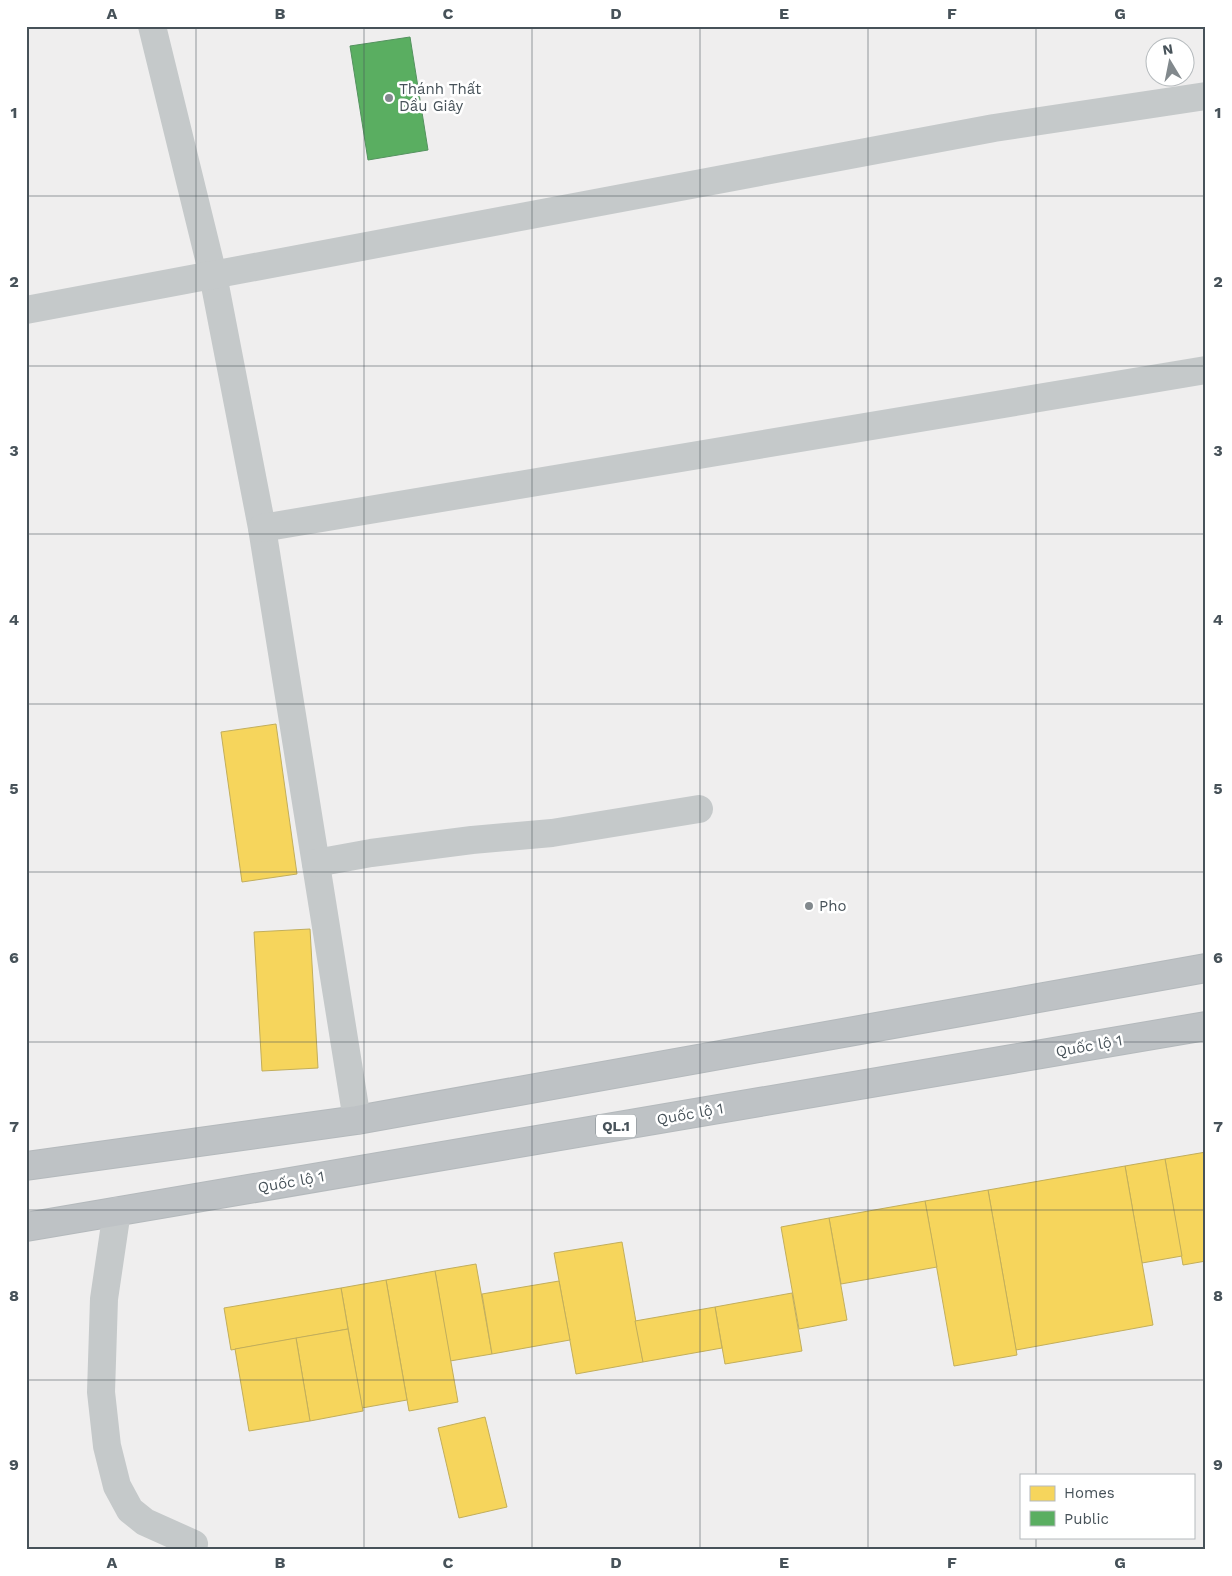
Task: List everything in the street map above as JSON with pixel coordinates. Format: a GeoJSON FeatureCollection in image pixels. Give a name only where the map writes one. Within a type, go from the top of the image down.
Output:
{"type":"FeatureCollection","features":[{"type":"Feature","properties":{"kind":"highway"},"geometry":{"type":"LineString","coordinates":[[26,1166],[357,1120],[1206,968]]}},
{"type":"Feature","properties":{"kind":"highway","name":"Quốc lộ 1"},"geometry":{"type":"LineString","coordinates":[[26,1227],[1206,1026]]}},
{"type":"Feature","properties":{"kind":"street"},"geometry":{"type":"LineString","coordinates":[[152,26],[212,275],[262,528],[357,1120]]}},
{"type":"Feature","properties":{"kind":"street"},"geometry":{"type":"LineString","coordinates":[[26,310],[994,128],[1206,96]]}},
{"type":"Feature","properties":{"kind":"street"},"geometry":{"type":"LineString","coordinates":[[262,528],[1206,370]]}},
{"type":"Feature","properties":{"kind":"street"},"geometry":{"type":"LineString","coordinates":[[316,863],[371,853],[472,840],[552,833],[699,809]]}},
{"type":"Feature","properties":{"kind":"street"},"geometry":{"type":"LineString","coordinates":[[117,1211],[104,1299],[101,1392],[108,1446],[117,1486],[130,1510],[145,1522],[194,1544]]}},
{"type":"Feature","properties":{"kind":"building: Homes"},"geometry":{"type":"Polygon","coordinates":[[[276,724],[297,874],[242,882],[221,732],[276,724]]]}},
{"type":"Feature","properties":{"kind":"building: Homes"},"geometry":{"type":"Polygon","coordinates":[[[310,929],[318,1068],[262,1071],[254,932],[310,929]]]}},
{"type":"Feature","properties":{"kind":"building: Homes"},"geometry":{"type":"Polygon","coordinates":[[[1206,1152],[1206,1261],[1183,1265],[1165,1159],[1206,1152]]]}},
{"type":"Feature","properties":{"kind":"building: Homes"},"geometry":{"type":"Polygon","coordinates":[[[1165,1159],[1182,1256],[1142,1263],[1125,1166],[1165,1159]]]}},
{"type":"Feature","properties":{"kind":"building: Homes"},"geometry":{"type":"Polygon","coordinates":[[[1125,1166],[1153,1325],[1016,1350],[988,1190],[1125,1166]]]}},
{"type":"Feature","properties":{"kind":"building: Homes"},"geometry":{"type":"Polygon","coordinates":[[[988,1190],[1017,1355],[954,1366],[925,1201],[988,1190]]]}},
{"type":"Feature","properties":{"kind":"building: Homes"},"geometry":{"type":"Polygon","coordinates":[[[925,1201],[937,1267],[841,1284],[829,1218],[925,1201]]]}},
{"type":"Feature","properties":{"kind":"building: Homes"},"geometry":{"type":"Polygon","coordinates":[[[829,1218],[847,1320],[799,1329],[781,1227],[829,1218]]]}},
{"type":"Feature","properties":{"kind":"building: Homes"},"geometry":{"type":"Polygon","coordinates":[[[622,1242],[643,1362],[576,1374],[554,1253],[622,1242]]]}},
{"type":"Feature","properties":{"kind":"building: Homes"},"geometry":{"type":"Polygon","coordinates":[[[476,1264],[492,1354],[450,1361],[435,1271],[476,1264]]]}},
{"type":"Feature","properties":{"kind":"building: Homes"},"geometry":{"type":"Polygon","coordinates":[[[435,1271],[458,1402],[409,1411],[386,1280],[435,1271]]]}},
{"type":"Feature","properties":{"kind":"building: Homes"},"geometry":{"type":"Polygon","coordinates":[[[386,1280],[407,1400],[362,1408],[341,1288],[386,1280]]]}},
{"type":"Feature","properties":{"kind":"building: Homes"},"geometry":{"type":"Polygon","coordinates":[[[559,1281],[570,1340],[492,1354],[482,1294],[559,1281]]]}},
{"type":"Feature","properties":{"kind":"building: Homes"},"geometry":{"type":"Polygon","coordinates":[[[341,1288],[348,1329],[231,1350],[224,1308],[341,1288]]]}},
{"type":"Feature","properties":{"kind":"building: Homes"},"geometry":{"type":"Polygon","coordinates":[[[792,1293],[802,1351],[725,1364],[715,1307],[792,1293]]]}},
{"type":"Feature","properties":{"kind":"building: Homes"},"geometry":{"type":"Polygon","coordinates":[[[715,1307],[722,1348],[643,1362],[635,1321],[715,1307]]]}},
{"type":"Feature","properties":{"kind":"building: Homes"},"geometry":{"type":"Polygon","coordinates":[[[348,1329],[363,1411],[310,1421],[296,1338],[348,1329]]]}},
{"type":"Feature","properties":{"kind":"building: Homes"},"geometry":{"type":"Polygon","coordinates":[[[296,1338],[310,1421],[249,1431],[235,1349],[296,1338]]]}},
{"type":"Feature","properties":{"kind":"building: Homes"},"geometry":{"type":"Polygon","coordinates":[[[485,1417],[507,1507],[459,1518],[438,1428],[485,1417]]]}},
{"type":"Feature","properties":{"kind":"building: Public","name":"Thánh Thất Dầu Giây"},"geometry":{"type":"Polygon","coordinates":[[[410,37],[428,150],[368,160],[350,46],[410,37]]]}},
{"type":"Feature","properties":{"kind":"place","name":"Thánh Thất Dầu Giây"},"geometry":{"type":"Point","coordinates":[389,98]}},
{"type":"Feature","properties":{"kind":"place","name":"Pho"},"geometry":{"type":"Point","coordinates":[809,906]}}]}
